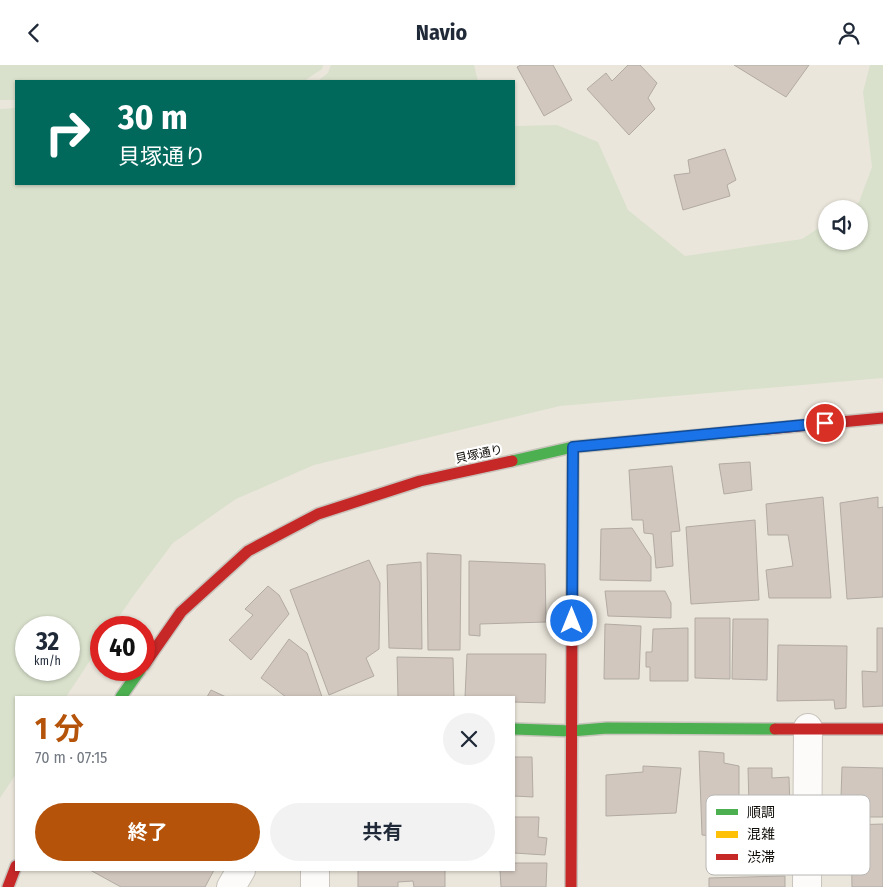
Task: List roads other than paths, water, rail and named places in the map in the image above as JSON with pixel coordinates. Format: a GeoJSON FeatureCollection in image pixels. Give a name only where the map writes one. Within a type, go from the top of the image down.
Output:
{"type":"FeatureCollection","features":[{"type":"Feature","properties":{"kind":"street","name":"貝塚通り"},"geometry":{"type":"LineString","coordinates":[[155,649],[181,612],[248,551],[318,514],[420,481],[573,447],[883,418]]}},
{"type":"Feature","properties":{"kind":"street"},"geometry":{"type":"LineString","coordinates":[[571,887],[573,447]]}},
{"type":"Feature","properties":{"kind":"street"},"geometry":{"type":"LineString","coordinates":[[122,696],[132,681]]}},
{"type":"Feature","properties":{"kind":"street"},"geometry":{"type":"LineString","coordinates":[[515,729],[571,731],[606,728],[883,729]]}},
{"type":"Feature","properties":{"kind":"street"},"geometry":{"type":"LineString","coordinates":[[808,728],[808,795]]}},
{"type":"Feature","properties":{"kind":"street"},"geometry":{"type":"LineString","coordinates":[[8,887],[15,869]]}},
{"type":"Feature","properties":{"kind":"street"},"geometry":{"type":"LineString","coordinates":[[231,887],[240,871]]}},
{"type":"Feature","properties":{"kind":"street"},"geometry":{"type":"LineString","coordinates":[[315,871],[315,887]]}}]}
